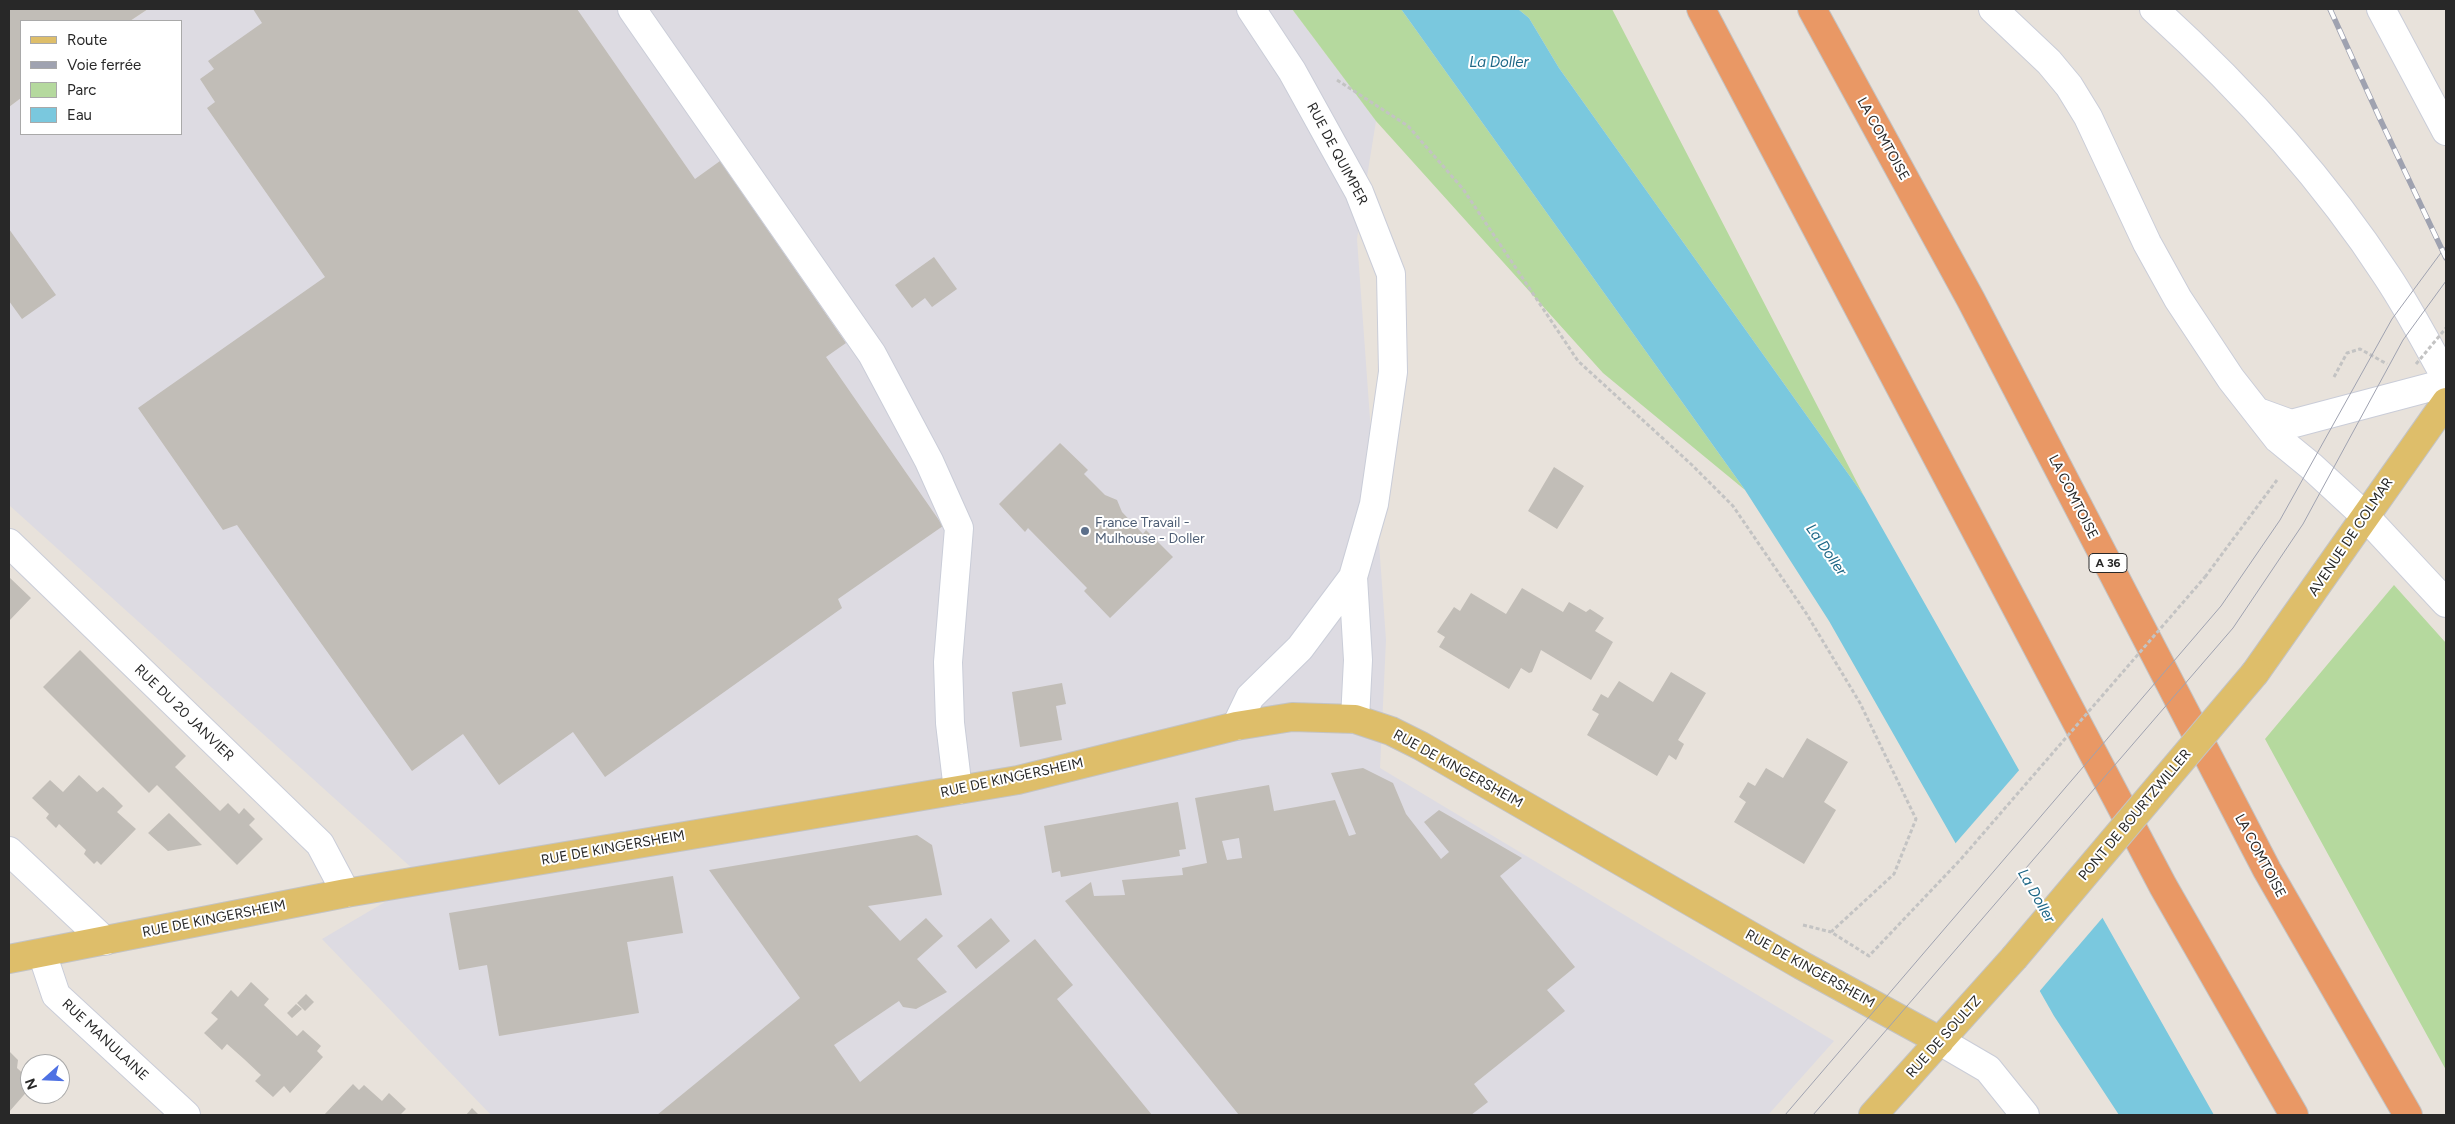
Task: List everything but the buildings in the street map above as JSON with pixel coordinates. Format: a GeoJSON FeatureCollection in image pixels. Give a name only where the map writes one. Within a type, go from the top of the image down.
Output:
{"type":"FeatureCollection","features":[{"type":"Feature","properties":{"kind":"highway"},"geometry":{"type":"LineString","coordinates":[[1701,9],[2164,886],[2294,1115]]}},
{"type":"Feature","properties":{"kind":"highway","name":"LA COMTOISE"},"geometry":{"type":"LineString","coordinates":[[1812,9],[1971,300],[2266,870],[2408,1115]]}},
{"type":"Feature","properties":{"kind":"main road","name":"AVENUE DE COLMAR"},"geometry":{"type":"LineString","coordinates":[[2255,673],[2296,618],[2364,515],[2438,387]]}},
{"type":"Feature","properties":{"kind":"main road","name":"PONT DE BOURTZWILLER"},"geometry":{"type":"LineString","coordinates":[[2014,958],[2255,673]]}},
{"type":"Feature","properties":{"kind":"main road","name":"RUE DE KINGERSHEIM"},"geometry":{"type":"LineString","coordinates":[[9,959],[346,893],[1018,780],[1236,726],[1292,718],[1355,719],[1391,731],[1421,746],[1801,965],[1940,1041]]}},
{"type":"Feature","properties":{"kind":"main road","name":"RUE DE SOULTZ"},"geometry":{"type":"LineString","coordinates":[[1873,1115],[2014,958]]}},
{"type":"Feature","properties":{"kind":"street"},"geometry":{"type":"LineString","coordinates":[[632,9],[872,354],[929,462],[959,528],[948,662],[950,723],[958,790]]}},
{"type":"Feature","properties":{"kind":"street","name":"RUE DE QUIMPER"},"geometry":{"type":"LineString","coordinates":[[1251,9],[1292,72],[1360,192],[1391,274],[1393,372],[1374,504],[1353,577],[1358,660],[1355,719]]}},
{"type":"Feature","properties":{"kind":"street"},"geometry":{"type":"LineString","coordinates":[[1993,9],[2050,62],[2069,86],[2088,117],[2147,243],[2178,299],[2231,379],[2278,439],[2311,466],[2364,515],[2446,603]]}},
{"type":"Feature","properties":{"kind":"street"},"geometry":{"type":"LineString","coordinates":[[2154,9],[2231,84],[2288,147],[2333,203],[2387,276],[2438,387],[2291,424],[2258,412]]}},
{"type":"Feature","properties":{"kind":"street"},"geometry":{"type":"LineString","coordinates":[[2381,9],[2446,131]]}},
{"type":"Feature","properties":{"kind":"street","name":"RUE DU 20 JANVIER"},"geometry":{"type":"LineString","coordinates":[[9,543],[320,844],[346,893]]}},
{"type":"Feature","properties":{"kind":"street","name":"RUE DE QUIMPER"},"geometry":{"type":"LineString","coordinates":[[1236,726],[1250,697],[1300,648],[1353,577]]}},
{"type":"Feature","properties":{"kind":"street"},"geometry":{"type":"LineString","coordinates":[[9,851],[105,941]]}},
{"type":"Feature","properties":{"kind":"street","name":"RUE MANULAINE"},"geometry":{"type":"LineString","coordinates":[[42,954],[56,995],[186,1115]]}},
{"type":"Feature","properties":{"kind":"street"},"geometry":{"type":"LineString","coordinates":[[1940,1041],[1988,1070],[2025,1115]]}},
{"type":"Feature","properties":{"kind":"path"},"geometry":{"type":"LineString","coordinates":[[1292,72],[1326,73],[1408,126],[1463,190],[1578,360],[1692,465],[1733,506],[1806,613],[1860,703],[1916,819],[1894,874],[1831,932],[1869,956],[1961,859],[2205,577]]}},
{"type":"Feature","properties":{"kind":"path"},"geometry":{"type":"LineString","coordinates":[[2438,387],[2446,328]]}},
{"type":"Feature","properties":{"kind":"shaded area"},"geometry":{"type":"Polygon","coordinates":[[[148,9],[1292,9],[1376,121],[1357,239],[1386,640],[1380,768],[1834,1041],[1768,1115],[491,1115],[322,939],[424,879],[9,505],[9,107],[20,99],[20,135],[182,135],[182,20],[132,20],[148,9]]]}},
{"type":"Feature","properties":{"kind":"green space"},"geometry":{"type":"Polygon","coordinates":[[[1292,9],[1401,9],[1745,490],[1603,373],[1376,121],[1292,9]]]}},
{"type":"Feature","properties":{"kind":"green space"},"geometry":{"type":"Polygon","coordinates":[[[1518,9],[1612,9],[1864,496],[1559,68],[1529,18],[1518,9]]]}},
{"type":"Feature","properties":{"kind":"green space"},"geometry":{"type":"Polygon","coordinates":[[[2394,585],[2446,643],[2446,1070],[2265,739],[2394,585]]]}},
{"type":"Feature","properties":{"kind":"water","name":"La Doller"},"geometry":{"type":"Polygon","coordinates":[[[1401,9],[1518,9],[1529,18],[1559,68],[1864,496],[2214,1115],[2119,1115],[2054,1016],[1829,621],[1745,490],[1401,9]]]}},
{"type":"Feature","properties":{"kind":"pier"},"geometry":{"type":"Polygon","coordinates":[[[2021,768],[2104,916],[2038,993],[1954,845],[2021,768]]]}},
{"type":"Feature","properties":{"kind":"tram line"},"geometry":{"type":"LineString","coordinates":[[1785,1115],[2221,606],[2280,520],[2392,319],[2446,246]]}},
{"type":"Feature","properties":{"kind":"tram line"},"geometry":{"type":"LineString","coordinates":[[1813,1115],[2233,628],[2303,524],[2403,340],[2446,281]]}},
{"type":"Feature","properties":{"kind":"railway"},"geometry":{"type":"LineString","coordinates":[[2330,9],[2446,258]]}},
{"type":"Feature","properties":{"kind":"place","name":"France Travail - Mulhouse - Doller"},"geometry":{"type":"Point","coordinates":[1085,531]}}]}
